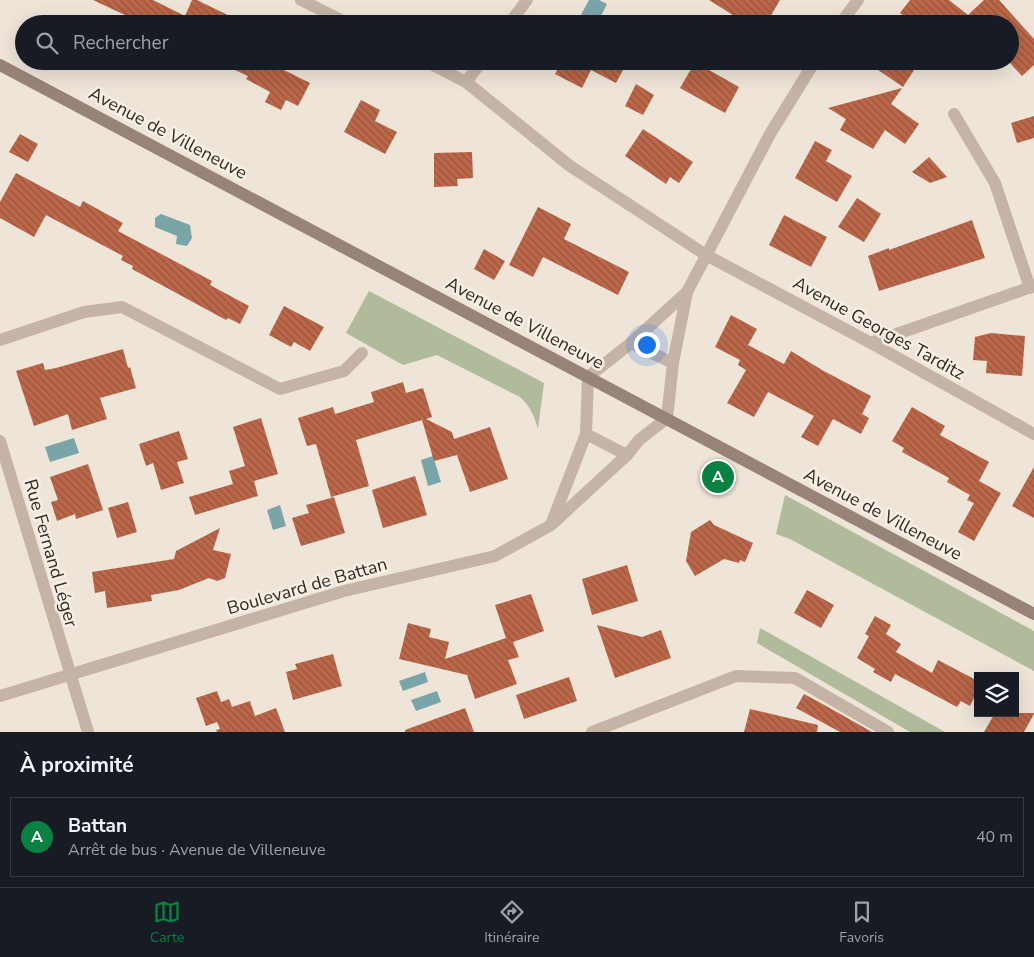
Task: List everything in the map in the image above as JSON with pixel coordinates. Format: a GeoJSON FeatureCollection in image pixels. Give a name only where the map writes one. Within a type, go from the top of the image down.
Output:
{"type":"FeatureCollection","features":[{"type":"Feature","properties":{"kind":"main road","name":"Avenue de Villeneuve"},"geometry":{"type":"LineString","coordinates":[[0,65],[1034,614]]}},
{"type":"Feature","properties":{"kind":"street"},"geometry":{"type":"LineString","coordinates":[[301,0],[331,15]]}},
{"type":"Feature","properties":{"kind":"street"},"geometry":{"type":"LineString","coordinates":[[516,15],[527,0]]}},
{"type":"Feature","properties":{"kind":"street"},"geometry":{"type":"LineString","coordinates":[[847,15],[858,0]]}},
{"type":"Feature","properties":{"kind":"street","name":"Avenue Georges Tarditz"},"geometry":{"type":"LineString","coordinates":[[443,70],[466,82],[570,166],[706,254],[871,342],[1034,434]]}},
{"type":"Feature","properties":{"kind":"street"},"geometry":{"type":"LineString","coordinates":[[466,82],[475,70]]}},
{"type":"Feature","properties":{"kind":"street"},"geometry":{"type":"LineString","coordinates":[[667,418],[673,363],[687,292],[770,134],[809,70]]}},
{"type":"Feature","properties":{"kind":"street"},"geometry":{"type":"LineString","coordinates":[[871,342],[1032,287],[995,183],[954,114]]}},
{"type":"Feature","properties":{"kind":"street"},"geometry":{"type":"LineString","coordinates":[[551,525],[586,434],[588,377],[631,343],[687,292]]}},
{"type":"Feature","properties":{"kind":"street"},"geometry":{"type":"LineString","coordinates":[[0,340],[84,312],[122,307],[280,389],[344,371],[362,353]]}},
{"type":"Feature","properties":{"kind":"street"},"geometry":{"type":"LineString","coordinates":[[631,343],[673,363]]}},
{"type":"Feature","properties":{"kind":"street","name":"Boulevard de Battan"},"geometry":{"type":"LineString","coordinates":[[0,696],[344,591],[495,556],[551,525],[628,455],[640,440],[667,418]]}},
{"type":"Feature","properties":{"kind":"street"},"geometry":{"type":"LineString","coordinates":[[586,434],[628,455]]}},
{"type":"Feature","properties":{"kind":"street","name":"Rue Fernand Léger"},"geometry":{"type":"LineString","coordinates":[[0,441],[69,676],[88,732]]}},
{"type":"Feature","properties":{"kind":"street"},"geometry":{"type":"LineString","coordinates":[[592,732],[736,676],[795,678],[888,732]]}},
{"type":"Feature","properties":{"kind":"green space"},"geometry":{"type":"Polygon","coordinates":[[[369,291],[544,383],[538,429],[531,411],[520,397],[437,355],[403,365],[346,333],[369,291]]]}},
{"type":"Feature","properties":{"kind":"green space"},"geometry":{"type":"Polygon","coordinates":[[[785,495],[1034,631],[1034,671],[790,539],[776,534],[785,495]]]}},
{"type":"Feature","properties":{"kind":"green space"},"geometry":{"type":"Polygon","coordinates":[[[760,628],[945,732],[910,732],[757,643],[760,628]]]}},
{"type":"Feature","properties":{"kind":"water"},"geometry":{"type":"Polygon","coordinates":[[[589,0],[599,0],[607,4],[602,15],[581,15],[589,0]]]}},
{"type":"Feature","properties":{"kind":"water"},"geometry":{"type":"Polygon","coordinates":[[[161,214],[190,225],[192,238],[187,246],[176,244],[177,236],[155,227],[155,218],[161,214]]]}},
{"type":"Feature","properties":{"kind":"water"},"geometry":{"type":"Polygon","coordinates":[[[74,438],[79,453],[50,462],[45,447],[74,438]]]}},
{"type":"Feature","properties":{"kind":"water"},"geometry":{"type":"Polygon","coordinates":[[[433,456],[441,482],[428,486],[421,460],[433,456]]]}},
{"type":"Feature","properties":{"kind":"water"},"geometry":{"type":"Polygon","coordinates":[[[280,505],[286,526],[273,530],[267,510],[280,505]]]}},
{"type":"Feature","properties":{"kind":"water"},"geometry":{"type":"Polygon","coordinates":[[[425,672],[428,682],[403,691],[399,681],[425,672]]]}},
{"type":"Feature","properties":{"kind":"water"},"geometry":{"type":"Polygon","coordinates":[[[437,691],[441,702],[416,711],[411,700],[437,691]]]}},
{"type":"Feature","properties":{"kind":"building"},"geometry":{"type":"Polygon","coordinates":[[[93,0],[153,0],[183,15],[125,15],[93,0]]]}},
{"type":"Feature","properties":{"kind":"building"},"geometry":{"type":"Polygon","coordinates":[[[192,0],[197,0],[228,15],[185,15],[192,0]]]}},
{"type":"Feature","properties":{"kind":"building"},"geometry":{"type":"Polygon","coordinates":[[[709,0],[780,0],[771,15],[733,15],[709,0]]]}},
{"type":"Feature","properties":{"kind":"building"},"geometry":{"type":"Polygon","coordinates":[[[910,0],[949,0],[968,15],[903,15],[900,13],[910,0]]]}},
{"type":"Feature","properties":{"kind":"building"},"geometry":{"type":"Polygon","coordinates":[[[984,0],[999,0],[1012,15],[968,15],[984,0]]]}},
{"type":"Feature","properties":{"kind":"building"},"geometry":{"type":"Polygon","coordinates":[[[1019,22],[1034,39],[1034,65],[1022,76],[1016,70],[1019,70],[1019,22]]]}},
{"type":"Feature","properties":{"kind":"building"},"geometry":{"type":"Polygon","coordinates":[[[235,70],[284,70],[310,83],[298,106],[286,100],[281,110],[265,102],[270,92],[246,79],[248,76],[235,70]]]}},
{"type":"Feature","properties":{"kind":"building"},"geometry":{"type":"Polygon","coordinates":[[[557,70],[591,70],[582,88],[555,74],[557,70]]]}},
{"type":"Feature","properties":{"kind":"building"},"geometry":{"type":"Polygon","coordinates":[[[591,70],[623,70],[616,83],[591,70]]]}},
{"type":"Feature","properties":{"kind":"building"},"geometry":{"type":"Polygon","coordinates":[[[690,70],[709,70],[739,87],[725,113],[680,88],[690,70]]]}},
{"type":"Feature","properties":{"kind":"building"},"geometry":{"type":"Polygon","coordinates":[[[878,70],[914,70],[903,87],[878,70]]]}},
{"type":"Feature","properties":{"kind":"building"},"geometry":{"type":"Polygon","coordinates":[[[636,84],[654,95],[643,115],[625,106],[636,84]]]}},
{"type":"Feature","properties":{"kind":"building"},"geometry":{"type":"Polygon","coordinates":[[[902,88],[891,104],[919,124],[905,144],[885,130],[873,149],[840,130],[846,119],[828,108],[902,88]]]}},
{"type":"Feature","properties":{"kind":"building"},"geometry":{"type":"Polygon","coordinates":[[[361,100],[380,110],[375,121],[397,132],[385,154],[344,132],[361,100]]]}},
{"type":"Feature","properties":{"kind":"building"},"geometry":{"type":"Polygon","coordinates":[[[1034,116],[1034,138],[1017,143],[1011,123],[1034,116]]]}},
{"type":"Feature","properties":{"kind":"building"},"geometry":{"type":"Polygon","coordinates":[[[643,129],[693,162],[679,183],[670,177],[666,184],[625,156],[643,129]]]}},
{"type":"Feature","properties":{"kind":"building"},"geometry":{"type":"Polygon","coordinates":[[[20,134],[38,144],[28,162],[9,152],[20,134]]]}},
{"type":"Feature","properties":{"kind":"building"},"geometry":{"type":"Polygon","coordinates":[[[815,141],[832,150],[826,161],[852,176],[837,202],[795,178],[815,141]]]}},
{"type":"Feature","properties":{"kind":"building"},"geometry":{"type":"Polygon","coordinates":[[[472,152],[473,178],[457,179],[458,186],[434,187],[434,153],[472,152]]]}},
{"type":"Feature","properties":{"kind":"building"},"geometry":{"type":"Polygon","coordinates":[[[929,157],[947,177],[930,183],[912,172],[929,157]]]}},
{"type":"Feature","properties":{"kind":"building"},"geometry":{"type":"Polygon","coordinates":[[[16,173],[80,207],[83,201],[123,223],[118,231],[212,281],[210,285],[249,306],[240,324],[228,318],[226,320],[132,269],[133,266],[121,260],[123,256],[46,215],[34,237],[0,218],[0,202],[16,173]]]}},
{"type":"Feature","properties":{"kind":"building"},"geometry":{"type":"Polygon","coordinates":[[[857,198],[881,214],[864,242],[838,227],[857,198]]]}},
{"type":"Feature","properties":{"kind":"building"},"geometry":{"type":"Polygon","coordinates":[[[538,207],[571,224],[564,239],[629,272],[618,295],[543,257],[533,277],[509,265],[538,207]]]}},
{"type":"Feature","properties":{"kind":"building"},"geometry":{"type":"Polygon","coordinates":[[[784,215],[827,237],[811,267],[769,245],[784,215]]]}},
{"type":"Feature","properties":{"kind":"building"},"geometry":{"type":"Polygon","coordinates":[[[972,220],[985,258],[879,291],[868,256],[972,220]]]}},
{"type":"Feature","properties":{"kind":"building"},"geometry":{"type":"Polygon","coordinates":[[[484,249],[505,261],[494,280],[474,269],[484,249]]]}},
{"type":"Feature","properties":{"kind":"building"},"geometry":{"type":"Polygon","coordinates":[[[284,306],[324,327],[310,351],[294,342],[291,347],[269,335],[284,306]]]}},
{"type":"Feature","properties":{"kind":"building"},"geometry":{"type":"Polygon","coordinates":[[[731,315],[757,329],[748,345],[784,364],[791,351],[871,396],[862,414],[869,418],[861,434],[833,419],[818,446],[801,437],[814,416],[768,392],[754,417],[727,403],[746,370],[738,365],[740,360],[715,347],[731,315]]]}},
{"type":"Feature","properties":{"kind":"building"},"geometry":{"type":"Polygon","coordinates":[[[991,333],[1025,336],[1022,376],[986,373],[987,361],[973,360],[975,337],[991,333]]]}},
{"type":"Feature","properties":{"kind":"building"},"geometry":{"type":"Polygon","coordinates":[[[123,349],[136,388],[100,398],[107,419],[72,430],[68,414],[34,426],[16,371],[43,363],[45,370],[56,368],[123,349]]]}},
{"type":"Feature","properties":{"kind":"building"},"geometry":{"type":"Polygon","coordinates":[[[403,382],[406,393],[423,388],[432,417],[426,419],[452,432],[454,439],[490,427],[508,479],[470,492],[457,455],[434,461],[422,420],[356,440],[369,486],[331,497],[316,444],[307,446],[298,418],[333,407],[335,414],[374,402],[371,392],[403,382]]]}},
{"type":"Feature","properties":{"kind":"building"},"geometry":{"type":"Polygon","coordinates":[[[912,407],[945,426],[940,435],[989,462],[979,481],[1001,493],[974,541],[958,532],[974,503],[967,500],[970,495],[947,482],[949,478],[902,452],[904,448],[892,441],[912,407]]]}},
{"type":"Feature","properties":{"kind":"building"},"geometry":{"type":"Polygon","coordinates":[[[261,418],[278,474],[254,481],[258,496],[195,515],[189,497],[233,484],[229,471],[245,466],[233,427],[261,418]]]}},
{"type":"Feature","properties":{"kind":"building"},"geometry":{"type":"Polygon","coordinates":[[[179,431],[188,459],[177,462],[184,483],[161,490],[153,463],[146,466],[139,444],[179,431]]]}},
{"type":"Feature","properties":{"kind":"building"},"geometry":{"type":"Polygon","coordinates":[[[88,464],[103,510],[76,519],[75,514],[57,521],[51,502],[58,500],[50,477],[88,464]]]}},
{"type":"Feature","properties":{"kind":"building"},"geometry":{"type":"Polygon","coordinates":[[[1034,467],[1034,518],[1012,506],[1034,467]]]}},
{"type":"Feature","properties":{"kind":"building"},"geometry":{"type":"Polygon","coordinates":[[[415,476],[427,515],[383,528],[372,490],[415,476]]]}},
{"type":"Feature","properties":{"kind":"building"},"geometry":{"type":"Polygon","coordinates":[[[334,497],[345,533],[301,546],[292,518],[309,513],[306,505],[334,497]]]}},
{"type":"Feature","properties":{"kind":"building"},"geometry":{"type":"Polygon","coordinates":[[[128,502],[137,532],[117,538],[108,508],[128,502]]]}},
{"type":"Feature","properties":{"kind":"building"},"geometry":{"type":"Polygon","coordinates":[[[710,520],[714,525],[753,543],[745,562],[740,560],[739,563],[724,559],[695,576],[686,561],[691,532],[710,520]]]}},
{"type":"Feature","properties":{"kind":"building"},"geometry":{"type":"Polygon","coordinates":[[[220,528],[213,550],[231,554],[225,578],[217,581],[209,578],[179,590],[151,595],[152,601],[107,608],[105,591],[95,593],[92,572],[174,559],[176,551],[220,528]]]}},
{"type":"Feature","properties":{"kind":"building"},"geometry":{"type":"Polygon","coordinates":[[[627,565],[638,601],[592,615],[582,579],[627,565]]]}},
{"type":"Feature","properties":{"kind":"building"},"geometry":{"type":"Polygon","coordinates":[[[807,590],[834,605],[821,628],[794,613],[807,590]]]}},
{"type":"Feature","properties":{"kind":"building"},"geometry":{"type":"Polygon","coordinates":[[[531,594],[544,631],[513,642],[519,657],[508,660],[517,684],[475,699],[467,675],[399,659],[408,623],[431,629],[429,637],[449,642],[445,659],[506,638],[495,605],[531,594]]]}},
{"type":"Feature","properties":{"kind":"building"},"geometry":{"type":"Polygon","coordinates":[[[875,616],[891,625],[886,634],[901,644],[896,652],[932,673],[938,660],[974,679],[974,698],[970,706],[961,701],[957,707],[895,674],[891,682],[873,672],[875,669],[857,658],[869,636],[865,634],[875,616]]]}},
{"type":"Feature","properties":{"kind":"building"},"geometry":{"type":"Polygon","coordinates":[[[597,625],[642,637],[661,630],[671,658],[615,678],[597,625]]]}},
{"type":"Feature","properties":{"kind":"building"},"geometry":{"type":"Polygon","coordinates":[[[333,654],[342,686],[293,700],[286,672],[297,669],[295,664],[333,654]]]}},
{"type":"Feature","properties":{"kind":"building"},"geometry":{"type":"Polygon","coordinates":[[[569,677],[577,701],[524,719],[516,695],[569,677]]]}},
{"type":"Feature","properties":{"kind":"building"},"geometry":{"type":"Polygon","coordinates":[[[217,691],[221,702],[229,699],[232,707],[250,701],[255,716],[276,708],[285,732],[217,732],[216,730],[220,729],[217,722],[206,726],[196,698],[217,691]]]}},
{"type":"Feature","properties":{"kind":"building"},"geometry":{"type":"Polygon","coordinates":[[[804,694],[872,732],[840,732],[796,708],[804,694]]]}},
{"type":"Feature","properties":{"kind":"building"},"geometry":{"type":"Polygon","coordinates":[[[465,708],[474,732],[405,732],[405,730],[465,708]]]}},
{"type":"Feature","properties":{"kind":"building"},"geometry":{"type":"Polygon","coordinates":[[[750,709],[818,725],[817,732],[744,732],[750,709]]]}},
{"type":"Feature","properties":{"kind":"building"},"geometry":{"type":"Polygon","coordinates":[[[1019,713],[1034,713],[1024,732],[984,732],[993,717],[1019,717],[1019,713]]]}},
{"type":"Feature","properties":{"kind":"place","name":"Battan"},"geometry":{"type":"Point","coordinates":[718,477]}}]}
